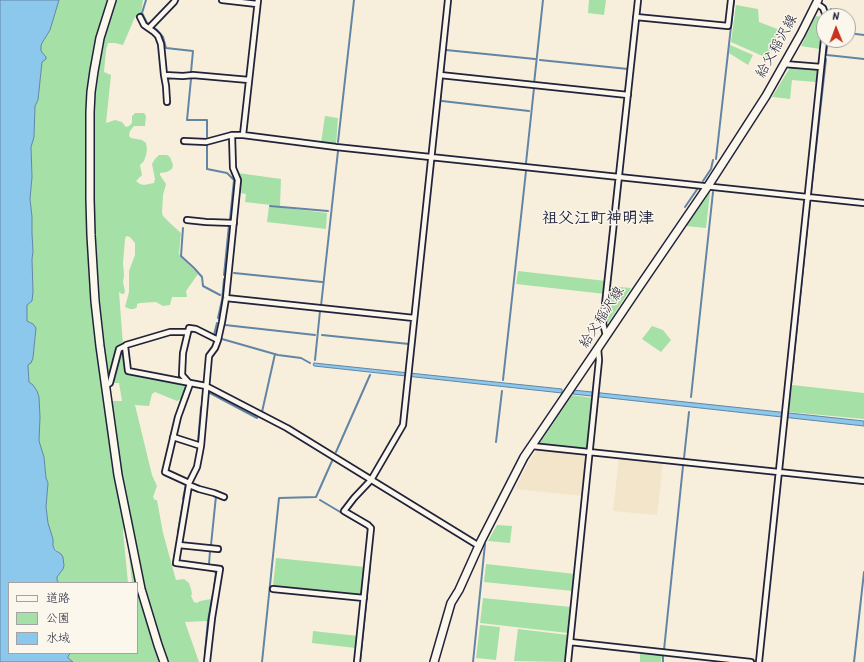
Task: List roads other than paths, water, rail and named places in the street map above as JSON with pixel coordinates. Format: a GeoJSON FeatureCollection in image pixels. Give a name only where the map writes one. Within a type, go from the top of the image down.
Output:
{"type":"FeatureCollection","features":[{"type":"Feature","properties":{"kind":"main road"},"geometry":{"type":"LineString","coordinates":[[112,0],[100,38],[94,71],[90,112],[91,235],[95,301],[105,386],[118,475],[141,589],[164,662]]}},
{"type":"Feature","properties":{"kind":"main road","name":"給父稲沢線"},"geometry":{"type":"LineString","coordinates":[[434,662],[452,603],[524,457],[708,186],[766,96],[817,2]]}},
{"type":"Feature","properties":{"kind":"street"},"geometry":{"type":"LineString","coordinates":[[149,28],[175,0]]}},
{"type":"Feature","properties":{"kind":"street"},"geometry":{"type":"LineString","coordinates":[[222,0],[257,2],[243,134]]}},
{"type":"Feature","properties":{"kind":"street"},"geometry":{"type":"LineString","coordinates":[[357,662],[371,528],[344,510],[371,480],[403,425],[448,0]]}},
{"type":"Feature","properties":{"kind":"street"},"geometry":{"type":"LineString","coordinates":[[606,336],[603,323],[638,0]]}},
{"type":"Feature","properties":{"kind":"street"},"geometry":{"type":"LineString","coordinates":[[636,17],[728,26],[731,0]]}},
{"type":"Feature","properties":{"kind":"street"},"geometry":{"type":"LineString","coordinates":[[140,17],[144,24],[158,36],[161,44],[167,102]]}},
{"type":"Feature","properties":{"kind":"street"},"geometry":{"type":"LineString","coordinates":[[758,662],[823,48]]}},
{"type":"Feature","properties":{"kind":"street"},"geometry":{"type":"LineString","coordinates":[[784,64],[821,67]]}},
{"type":"Feature","properties":{"kind":"street"},"geometry":{"type":"LineString","coordinates":[[164,75],[193,75],[249,80]]}},
{"type":"Feature","properties":{"kind":"street"},"geometry":{"type":"LineString","coordinates":[[440,75],[628,95]]}},
{"type":"Feature","properties":{"kind":"street"},"geometry":{"type":"LineString","coordinates":[[184,141],[206,142],[232,135],[243,134],[336,147],[864,203]]}},
{"type":"Feature","properties":{"kind":"street"},"geometry":{"type":"LineString","coordinates":[[207,662],[220,569],[176,563],[189,484],[197,467],[201,446],[210,356],[218,340],[226,298],[238,180],[233,168],[232,135]]}},
{"type":"Feature","properties":{"kind":"street"},"geometry":{"type":"LineString","coordinates":[[187,220],[234,223]]}},
{"type":"Feature","properties":{"kind":"street"},"geometry":{"type":"LineString","coordinates":[[226,298],[414,318]]}},
{"type":"Feature","properties":{"kind":"street"},"geometry":{"type":"LineString","coordinates":[[190,384],[182,374],[189,328],[196,329],[218,340]]}},
{"type":"Feature","properties":{"kind":"street"},"geometry":{"type":"LineString","coordinates":[[105,386],[110,383],[119,349],[133,342],[170,332],[188,332]]}},
{"type":"Feature","properties":{"kind":"street"},"geometry":{"type":"LineString","coordinates":[[124,346],[128,371],[206,386],[287,428],[479,546]]}},
{"type":"Feature","properties":{"kind":"street"},"geometry":{"type":"LineString","coordinates":[[568,662],[596,394],[599,360],[598,348]]}},
{"type":"Feature","properties":{"kind":"street"},"geometry":{"type":"LineString","coordinates":[[190,384],[178,417],[165,472],[199,489],[224,497]]}},
{"type":"Feature","properties":{"kind":"street"},"geometry":{"type":"LineString","coordinates":[[173,437],[201,446]]}},
{"type":"Feature","properties":{"kind":"street"},"geometry":{"type":"LineString","coordinates":[[532,446],[864,481]]}},
{"type":"Feature","properties":{"kind":"street"},"geometry":{"type":"LineString","coordinates":[[179,544],[218,549]]}},
{"type":"Feature","properties":{"kind":"street"},"geometry":{"type":"LineString","coordinates":[[274,589],[364,598]]}},
{"type":"Feature","properties":{"kind":"street"},"geometry":{"type":"LineString","coordinates":[[570,642],[715,660],[751,662]]}},
{"type":"Feature","properties":{"kind":"water"},"geometry":{"type":"Polygon","coordinates":[[[0,0],[59,0],[50,30],[41,46],[41,51],[46,59],[42,62],[38,100],[35,106],[34,137],[31,147],[32,177],[30,199],[32,217],[33,292],[32,301],[27,305],[27,321],[33,324],[36,328],[33,358],[31,363],[28,365],[29,382],[37,391],[39,397],[39,441],[44,457],[46,478],[48,483],[46,507],[48,523],[53,539],[53,546],[55,550],[63,557],[64,566],[57,577],[58,582],[8,582],[8,654],[70,654],[68,658],[73,662],[0,662],[0,0]]]}},
{"type":"Feature","properties":{"kind":"water"},"geometry":{"type":"Polygon","coordinates":[[[314,363],[562,389],[562,393],[314,366],[314,363]]]}},
{"type":"Feature","properties":{"kind":"water"},"geometry":{"type":"Polygon","coordinates":[[[573,390],[864,421],[864,426],[573,394],[573,390]]]}},
{"type":"Feature","properties":{"kind":"waterway"},"geometry":{"type":"LineString","coordinates":[[146,0],[142,13],[149,24]]}},
{"type":"Feature","properties":{"kind":"waterway"},"geometry":{"type":"LineString","coordinates":[[338,142],[354,0]]}},
{"type":"Feature","properties":{"kind":"waterway"},"geometry":{"type":"LineString","coordinates":[[534,84],[543,0]]}},
{"type":"Feature","properties":{"kind":"waterway"},"geometry":{"type":"LineString","coordinates":[[716,159],[734,0]]}},
{"type":"Feature","properties":{"kind":"waterway"},"geometry":{"type":"LineString","coordinates":[[445,46],[450,7]]}},
{"type":"Feature","properties":{"kind":"waterway"},"geometry":{"type":"LineString","coordinates":[[153,27],[163,37],[166,48],[193,51],[191,72]]}},
{"type":"Feature","properties":{"kind":"waterway"},"geometry":{"type":"LineString","coordinates":[[856,34],[864,35]]}},
{"type":"Feature","properties":{"kind":"waterway"},"geometry":{"type":"LineString","coordinates":[[443,74],[445,48]]}},
{"type":"Feature","properties":{"kind":"waterway"},"geometry":{"type":"LineString","coordinates":[[826,55],[827,48]]}},
{"type":"Feature","properties":{"kind":"waterway"},"geometry":{"type":"LineString","coordinates":[[446,50],[535,59]]}},
{"type":"Feature","properties":{"kind":"waterway"},"geometry":{"type":"LineString","coordinates":[[827,55],[864,59]]}},
{"type":"Feature","properties":{"kind":"waterway"},"geometry":{"type":"LineString","coordinates":[[811,192],[826,59]]}},
{"type":"Feature","properties":{"kind":"waterway"},"geometry":{"type":"LineString","coordinates":[[540,60],[628,69]]}},
{"type":"Feature","properties":{"kind":"waterway"},"geometry":{"type":"LineString","coordinates":[[440,101],[442,78]]}},
{"type":"Feature","properties":{"kind":"waterway"},"geometry":{"type":"LineString","coordinates":[[191,79],[187,120],[207,120],[207,137]]}},
{"type":"Feature","properties":{"kind":"waterway"},"geometry":{"type":"LineString","coordinates":[[526,163],[534,88]]}},
{"type":"Feature","properties":{"kind":"waterway"},"geometry":{"type":"LineString","coordinates":[[442,101],[529,111]]}},
{"type":"Feature","properties":{"kind":"waterway"},"geometry":{"type":"LineString","coordinates":[[434,154],[439,103]]}},
{"type":"Feature","properties":{"kind":"waterway"},"geometry":{"type":"LineString","coordinates":[[207,144],[207,169],[227,173],[234,180],[230,219]]}},
{"type":"Feature","properties":{"kind":"waterway"},"geometry":{"type":"LineString","coordinates":[[321,306],[338,151]]}},
{"type":"Feature","properties":{"kind":"waterway"},"geometry":{"type":"LineString","coordinates":[[703,181],[711,169],[713,160]]}},
{"type":"Feature","properties":{"kind":"waterway"},"geometry":{"type":"LineString","coordinates":[[411,370],[433,161]]}},
{"type":"Feature","properties":{"kind":"waterway"},"geometry":{"type":"LineString","coordinates":[[503,380],[526,171]]}},
{"type":"Feature","properties":{"kind":"waterway"},"geometry":{"type":"LineString","coordinates":[[685,207],[698,188]]}},
{"type":"Feature","properties":{"kind":"waterway"},"geometry":{"type":"LineString","coordinates":[[691,397],[713,192]]}},
{"type":"Feature","properties":{"kind":"waterway"},"geometry":{"type":"LineString","coordinates":[[791,384],[810,201]]}},
{"type":"Feature","properties":{"kind":"waterway"},"geometry":{"type":"LineString","coordinates":[[270,206],[328,211]]}},
{"type":"Feature","properties":{"kind":"waterway"},"geometry":{"type":"LineString","coordinates":[[224,275],[229,225]]}},
{"type":"Feature","properties":{"kind":"waterway"},"geometry":{"type":"LineString","coordinates":[[183,228],[181,256],[202,277],[203,286],[220,295]]}},
{"type":"Feature","properties":{"kind":"waterway"},"geometry":{"type":"LineString","coordinates":[[234,273],[322,282]]}},
{"type":"Feature","properties":{"kind":"waterway"},"geometry":{"type":"LineString","coordinates":[[218,318],[222,300],[224,279]]}},
{"type":"Feature","properties":{"kind":"waterway"},"geometry":{"type":"LineString","coordinates":[[315,360],[320,311]]}},
{"type":"Feature","properties":{"kind":"waterway"},"geometry":{"type":"LineString","coordinates":[[214,335],[217,323]]}},
{"type":"Feature","properties":{"kind":"waterway"},"geometry":{"type":"LineString","coordinates":[[225,325],[315,335]]}},
{"type":"Feature","properties":{"kind":"waterway"},"geometry":{"type":"LineString","coordinates":[[322,335],[409,344]]}},
{"type":"Feature","properties":{"kind":"waterway"},"geometry":{"type":"LineString","coordinates":[[222,339],[278,355],[301,358],[310,363]]}},
{"type":"Feature","properties":{"kind":"waterway"},"geometry":{"type":"LineString","coordinates":[[262,412],[275,354]]}},
{"type":"Feature","properties":{"kind":"waterway"},"geometry":{"type":"LineString","coordinates":[[336,452],[370,375]]}},
{"type":"Feature","properties":{"kind":"waterway"},"geometry":{"type":"LineString","coordinates":[[496,442],[502,391]]}},
{"type":"Feature","properties":{"kind":"waterway"},"geometry":{"type":"LineString","coordinates":[[210,393],[257,418]]}},
{"type":"Feature","properties":{"kind":"waterway"},"geometry":{"type":"LineString","coordinates":[[202,403],[203,394]]}},
{"type":"Feature","properties":{"kind":"waterway"},"geometry":{"type":"LineString","coordinates":[[539,442],[568,399]]}},
{"type":"Feature","properties":{"kind":"waterway"},"geometry":{"type":"LineString","coordinates":[[198,442],[201,407]]}},
{"type":"Feature","properties":{"kind":"waterway"},"geometry":{"type":"LineString","coordinates":[[684,458],[689,412]]}},
{"type":"Feature","properties":{"kind":"waterway"},"geometry":{"type":"LineString","coordinates":[[526,461],[533,450]]}},
{"type":"Feature","properties":{"kind":"waterway"},"geometry":{"type":"LineString","coordinates":[[262,662],[279,498],[316,497],[332,461]]}},
{"type":"Feature","properties":{"kind":"waterway"},"geometry":{"type":"LineString","coordinates":[[664,650],[683,466]]}},
{"type":"Feature","properties":{"kind":"waterway"},"geometry":{"type":"LineString","coordinates":[[183,499],[186,484]]}},
{"type":"Feature","properties":{"kind":"waterway"},"geometry":{"type":"LineString","coordinates":[[192,489],[216,496],[211,545]]}},
{"type":"Feature","properties":{"kind":"waterway"},"geometry":{"type":"LineString","coordinates":[[320,500],[367,528],[367,542]]}},
{"type":"Feature","properties":{"kind":"waterway"},"geometry":{"type":"LineString","coordinates":[[178,532],[183,503]]}},
{"type":"Feature","properties":{"kind":"waterway"},"geometry":{"type":"LineString","coordinates":[[178,536],[173,565],[186,567]]}},
{"type":"Feature","properties":{"kind":"waterway"},"geometry":{"type":"LineString","coordinates":[[473,662],[485,544]]}},
{"type":"Feature","properties":{"kind":"waterway"},"geometry":{"type":"LineString","coordinates":[[209,564],[210,551]]}},
{"type":"Feature","properties":{"kind":"waterway"},"geometry":{"type":"LineString","coordinates":[[210,565],[222,566],[222,569]]}},
{"type":"Feature","properties":{"kind":"waterway"},"geometry":{"type":"LineString","coordinates":[[360,662],[370,566]]}},
{"type":"Feature","properties":{"kind":"waterway"},"geometry":{"type":"LineString","coordinates":[[191,567],[214,571],[216,573],[214,588]]}},
{"type":"Feature","properties":{"kind":"waterway"},"geometry":{"type":"LineString","coordinates":[[854,662],[864,572]]}},
{"type":"Feature","properties":{"kind":"waterway"},"geometry":{"type":"LineString","coordinates":[[205,653],[208,620],[213,594]]}},
{"type":"Feature","properties":{"kind":"waterway"},"geometry":{"type":"LineString","coordinates":[[211,643],[211,651]]}},
{"type":"Feature","properties":{"kind":"waterway"},"geometry":{"type":"LineString","coordinates":[[210,655],[210,662]]}},
{"type":"Feature","properties":{"kind":"waterway"},"geometry":{"type":"LineString","coordinates":[[663,656],[663,662]]}},
{"type":"Feature","properties":{"kind":"district","name":"祖父江町神明津"},"geometry":{"type":"Point","coordinates":[598,220]}}]}
